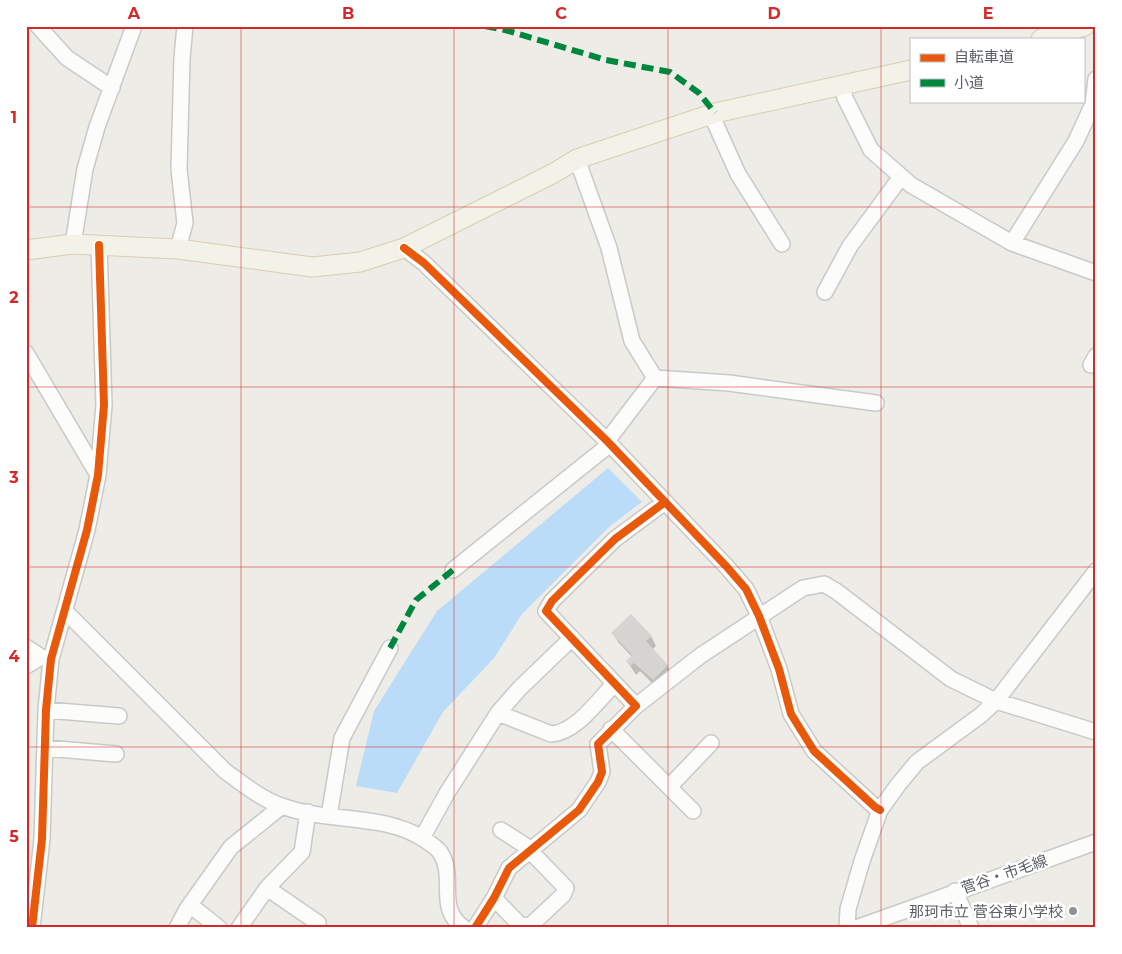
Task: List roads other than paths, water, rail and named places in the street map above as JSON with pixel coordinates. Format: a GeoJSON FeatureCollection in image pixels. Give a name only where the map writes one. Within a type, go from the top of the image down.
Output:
{"type":"FeatureCollection","features":[{"type":"Feature","properties":{"kind":"main road"},"geometry":{"type":"LineString","coordinates":[[1044,38],[1085,26]]}},
{"type":"Feature","properties":{"kind":"main road"},"geometry":{"type":"LineString","coordinates":[[26,250],[73,244],[178,249],[312,267],[360,262],[404,248],[554,173],[577,159],[711,114],[910,70]]}},
{"type":"Feature","properties":{"kind":"street"},"geometry":{"type":"LineString","coordinates":[[38,26],[67,58],[112,88]]}},
{"type":"Feature","properties":{"kind":"street"},"geometry":{"type":"LineString","coordinates":[[73,244],[85,169],[134,26]]}},
{"type":"Feature","properties":{"kind":"street"},"geometry":{"type":"LineString","coordinates":[[178,249],[185,223],[179,169],[182,58],[185,26]]}},
{"type":"Feature","properties":{"kind":"street"},"geometry":{"type":"LineString","coordinates":[[1012,243],[1076,141],[1093,104],[1096,80]]}},
{"type":"Feature","properties":{"kind":"street"},"geometry":{"type":"LineString","coordinates":[[842,86],[845,98],[871,150],[911,185],[1012,243],[1096,273]]}},
{"type":"Feature","properties":{"kind":"street"},"geometry":{"type":"LineString","coordinates":[[711,114],[738,174],[782,244]]}},
{"type":"Feature","properties":{"kind":"street"},"geometry":{"type":"LineString","coordinates":[[577,159],[609,248],[632,341],[655,378]]}},
{"type":"Feature","properties":{"kind":"street"},"geometry":{"type":"LineString","coordinates":[[826,292],[850,246],[901,177]]}},
{"type":"Feature","properties":{"kind":"street"},"geometry":{"type":"LineString","coordinates":[[32,928],[42,839],[46,748],[46,658],[65,611],[87,530],[98,475],[104,405],[99,245]]}},
{"type":"Feature","properties":{"kind":"street"},"geometry":{"type":"LineString","coordinates":[[404,248],[424,264],[607,441],[746,589],[759,616],[779,669],[791,714],[814,752],[880,810]]}},
{"type":"Feature","properties":{"kind":"street"},"geometry":{"type":"LineString","coordinates":[[26,352],[98,475]]}},
{"type":"Feature","properties":{"kind":"street"},"geometry":{"type":"LineString","coordinates":[[655,378],[729,383],[876,403]]}},
{"type":"Feature","properties":{"kind":"street"},"geometry":{"type":"LineString","coordinates":[[453,570],[604,449],[607,441],[655,378]]}},
{"type":"Feature","properties":{"kind":"street"},"geometry":{"type":"LineString","coordinates":[[636,706],[546,611],[552,601],[615,539],[665,502]]}},
{"type":"Feature","properties":{"kind":"street"},"geometry":{"type":"LineString","coordinates":[[847,928],[848,909],[880,810],[917,762],[981,715],[996,701],[1096,571]]}},
{"type":"Feature","properties":{"kind":"street"},"geometry":{"type":"LineString","coordinates":[[474,928],[494,898],[509,868],[578,810],[598,782],[602,772],[598,744],[611,729],[636,706],[700,656],[803,588],[824,584],[836,591],[952,679],[996,701],[1096,732]]}},
{"type":"Feature","properties":{"kind":"street"},"geometry":{"type":"LineString","coordinates":[[65,611],[224,771],[252,790],[282,806],[329,816],[400,827],[422,838],[439,850],[446,863],[448,874],[448,908],[457,926]]}},
{"type":"Feature","properties":{"kind":"street"},"geometry":{"type":"LineString","coordinates":[[422,838],[447,793],[498,712],[572,638]]}},
{"type":"Feature","properties":{"kind":"street"},"geometry":{"type":"LineString","coordinates":[[26,647],[46,658]]}},
{"type":"Feature","properties":{"kind":"street"},"geometry":{"type":"LineString","coordinates":[[329,816],[342,738],[390,648]]}},
{"type":"Feature","properties":{"kind":"street"},"geometry":{"type":"LineString","coordinates":[[26,666],[46,658]]}},
{"type":"Feature","properties":{"kind":"street"},"geometry":{"type":"LineString","coordinates":[[498,712],[550,734],[560,734],[571,728],[614,684]]}},
{"type":"Feature","properties":{"kind":"street"},"geometry":{"type":"LineString","coordinates":[[46,710],[119,716]]}},
{"type":"Feature","properties":{"kind":"street"},"geometry":{"type":"LineString","coordinates":[[611,729],[693,811]]}},
{"type":"Feature","properties":{"kind":"street"},"geometry":{"type":"LineString","coordinates":[[669,787],[711,744]]}},
{"type":"Feature","properties":{"kind":"street"},"geometry":{"type":"LineString","coordinates":[[46,748],[116,754]]}},
{"type":"Feature","properties":{"kind":"street"},"geometry":{"type":"LineString","coordinates":[[177,928],[190,905],[231,847],[282,806]]}},
{"type":"Feature","properties":{"kind":"street"},"geometry":{"type":"LineString","coordinates":[[239,928],[267,888],[302,852],[308,812]]}},
{"type":"Feature","properties":{"kind":"street"},"geometry":{"type":"LineString","coordinates":[[494,898],[521,926],[531,926],[563,896],[566,888],[535,856],[532,850],[501,830]]}},
{"type":"Feature","properties":{"kind":"street","name":"菅谷・市毛線"},"geometry":{"type":"LineString","coordinates":[[856,928],[1096,842]]}},
{"type":"Feature","properties":{"kind":"street"},"geometry":{"type":"LineString","coordinates":[[267,888],[318,923],[317,928]]}},
{"type":"Feature","properties":{"kind":"street"},"geometry":{"type":"LineString","coordinates":[[955,891],[970,928]]}},
{"type":"Feature","properties":{"kind":"street"},"geometry":{"type":"LineString","coordinates":[[190,905],[219,928]]}},
{"type":"Feature","properties":{"kind":"water"},"geometry":{"type":"Polygon","coordinates":[[[608,468],[642,502],[610,526],[522,614],[494,658],[443,712],[397,793],[356,786],[374,711],[437,611],[608,468]]]}},
{"type":"Feature","properties":{"kind":"place","name":"那珂市立 菅谷東小学校"},"geometry":{"type":"Point","coordinates":[1073,911]}}]}
